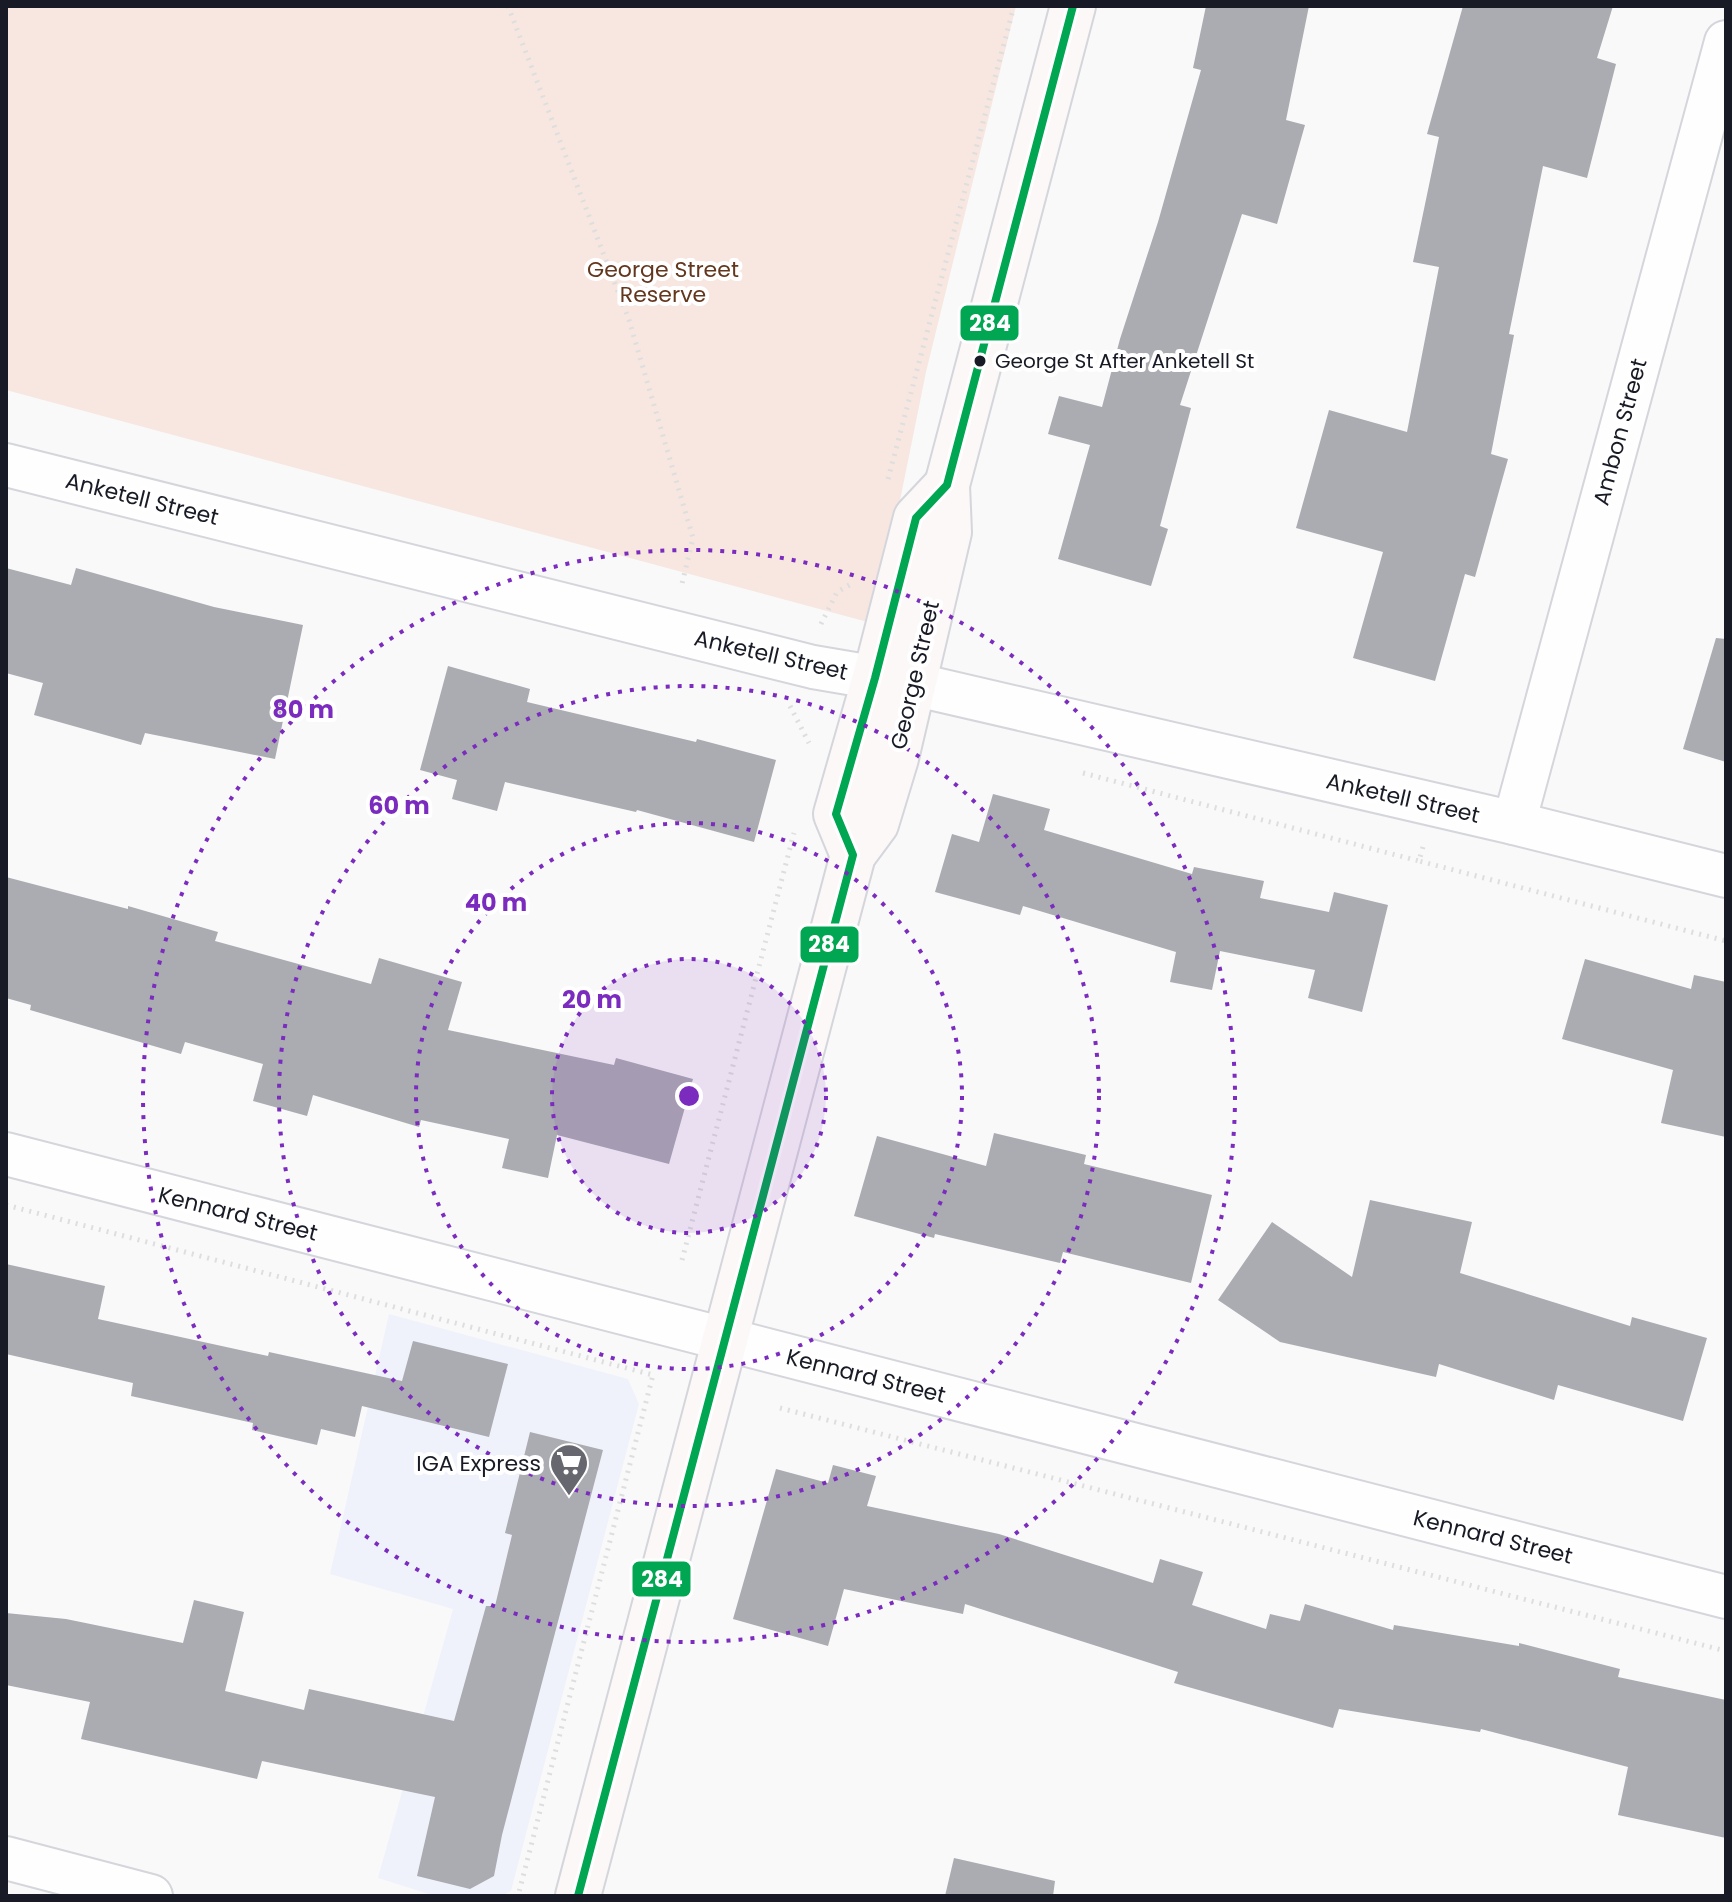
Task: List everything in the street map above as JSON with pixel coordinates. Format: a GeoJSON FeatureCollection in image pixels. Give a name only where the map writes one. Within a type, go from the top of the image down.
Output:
{"type":"FeatureCollection","features":[{"type":"Feature","properties":{"kind":"main road","name":"George Street"},"geometry":{"type":"LineString","coordinates":[[578,1896],[853,855],[836,814],[894,681],[916,518],[947,485],[1073,6]]}},
{"type":"Feature","properties":{"kind":"street","name":"Ambon Street"},"geometry":{"type":"LineString","coordinates":[[1514,823],[1726,42]]}},
{"type":"Feature","properties":{"kind":"street","name":"Anketell Street"},"geometry":{"type":"LineString","coordinates":[[6,465],[813,667],[894,681],[1514,823],[1726,876]]}},
{"type":"Feature","properties":{"kind":"street","name":"Kennard Street"},"geometry":{"type":"LineString","coordinates":[[6,1154],[1726,1597]]}},
{"type":"Feature","properties":{"kind":"street"},"geometry":{"type":"LineString","coordinates":[[6,1858],[151,1896]]}},
{"type":"Feature","properties":{"kind":"path"},"geometry":{"type":"LineString","coordinates":[[508,6],[629,320],[693,538],[671,632]]}},
{"type":"Feature","properties":{"kind":"path"},"geometry":{"type":"LineString","coordinates":[[885,490],[1014,6]]}},
{"type":"Feature","properties":{"kind":"path"},"geometry":{"type":"LineString","coordinates":[[851,585],[858,575]]}},
{"type":"Feature","properties":{"kind":"path"},"geometry":{"type":"LineString","coordinates":[[788,703],[815,754]]}},
{"type":"Feature","properties":{"kind":"path"},"geometry":{"type":"LineString","coordinates":[[1074,770],[1419,861]]}},
{"type":"Feature","properties":{"kind":"path"},"geometry":{"type":"LineString","coordinates":[[682,1260],[795,830]]}},
{"type":"Feature","properties":{"kind":"path"},"geometry":{"type":"LineString","coordinates":[[6,1205],[653,1375],[518,1896]]}},
{"type":"Feature","properties":{"kind":"path"},"geometry":{"type":"LineString","coordinates":[[780,1408],[1726,1651]]}},
{"type":"Feature","properties":{"kind":"shaded area"},"geometry":{"type":"Polygon","coordinates":[[[389,1314],[628,1379],[639,1404],[511,1891],[502,1896],[435,1896],[378,1878],[453,1609],[330,1574],[389,1314]]]}},
{"type":"Feature","properties":{"kind":"green space","name":"George Street Reserve"},"geometry":{"type":"Polygon","coordinates":[[[6,6],[1016,6],[926,372],[875,624],[6,390],[6,6]]]}},
{"type":"Feature","properties":{"kind":"building"},"geometry":{"type":"Polygon","coordinates":[[[1206,6],[1309,6],[1286,120],[1305,125],[1277,224],[1242,214],[1180,405],[1191,408],[1160,526],[1168,529],[1151,586],[1058,559],[1090,445],[1048,434],[1059,396],[1102,407],[1201,70],[1193,68],[1206,6]]]}},
{"type":"Feature","properties":{"kind":"building"},"geometry":{"type":"Polygon","coordinates":[[[1463,6],[1613,6],[1597,58],[1616,64],[1587,178],[1543,166],[1509,334],[1514,335],[1491,454],[1508,459],[1475,577],[1465,574],[1435,681],[1353,658],[1383,552],[1296,528],[1329,410],[1407,432],[1439,267],[1413,262],[1439,137],[1427,134],[1463,6]]]}},
{"type":"Feature","properties":{"kind":"building"},"geometry":{"type":"Polygon","coordinates":[[[6,568],[71,585],[76,568],[214,607],[303,625],[275,759],[145,733],[141,745],[34,715],[43,683],[6,673],[6,568]]]}},
{"type":"Feature","properties":{"kind":"building"},"geometry":{"type":"Polygon","coordinates":[[[1716,638],[1726,639],[1726,762],[1683,749],[1716,638]]]}},
{"type":"Feature","properties":{"kind":"building"},"geometry":{"type":"Polygon","coordinates":[[[448,666],[530,689],[527,702],[696,742],[697,739],[776,760],[754,842],[637,810],[505,782],[497,811],[452,799],[457,780],[420,770],[448,666]]]}},
{"type":"Feature","properties":{"kind":"building"},"geometry":{"type":"Polygon","coordinates":[[[993,794],[1050,809],[1044,830],[1192,874],[1194,867],[1264,881],[1260,898],[1329,912],[1334,892],[1388,905],[1362,1012],[1308,998],[1315,970],[1220,951],[1212,990],[1170,982],[1176,952],[1023,906],[1020,915],[935,892],[952,834],[979,842],[993,794]]]}},
{"type":"Feature","properties":{"kind":"building"},"geometry":{"type":"Polygon","coordinates":[[[6,877],[128,909],[128,906],[218,932],[215,941],[371,984],[379,958],[462,982],[448,1030],[614,1065],[616,1058],[693,1079],[669,1164],[557,1135],[548,1178],[502,1168],[509,1139],[421,1120],[419,1127],[313,1095],[307,1116],[253,1101],[263,1064],[185,1042],[181,1054],[30,1010],[31,1005],[6,998],[6,877]]]}},
{"type":"Feature","properties":{"kind":"building"},"geometry":{"type":"Polygon","coordinates":[[[1585,959],[1691,989],[1694,975],[1726,982],[1726,1137],[1661,1123],[1673,1070],[1562,1039],[1585,959]]]}},
{"type":"Feature","properties":{"kind":"building"},"geometry":{"type":"Polygon","coordinates":[[[994,1133],[1086,1155],[1084,1164],[1212,1195],[1191,1283],[1063,1252],[1060,1263],[935,1234],[934,1238],[854,1216],[877,1136],[986,1166],[994,1133]]]}},
{"type":"Feature","properties":{"kind":"building"},"geometry":{"type":"Polygon","coordinates":[[[1370,1200],[1472,1222],[1460,1273],[1630,1326],[1632,1317],[1707,1338],[1683,1421],[1558,1385],[1554,1400],[1439,1364],[1436,1377],[1280,1342],[1218,1300],[1272,1222],[1352,1277],[1370,1200]]]}},
{"type":"Feature","properties":{"kind":"building"},"geometry":{"type":"Polygon","coordinates":[[[6,1264],[105,1286],[98,1319],[268,1356],[269,1352],[402,1381],[413,1341],[508,1364],[489,1437],[362,1406],[355,1437],[321,1429],[317,1445],[252,1430],[253,1423],[131,1396],[133,1383],[6,1354],[6,1264]]]}},
{"type":"Feature","properties":{"kind":"building"},"geometry":{"type":"Polygon","coordinates":[[[530,1432],[603,1450],[502,1835],[494,1876],[470,1889],[417,1876],[435,1797],[262,1761],[257,1779],[81,1739],[90,1702],[6,1685],[6,1613],[66,1619],[183,1643],[194,1600],[244,1612],[225,1691],[304,1710],[309,1689],[454,1721],[486,1606],[495,1606],[512,1535],[505,1533],[530,1432]]]}},
{"type":"Feature","properties":{"kind":"building"},"geometry":{"type":"Polygon","coordinates":[[[833,1465],[876,1476],[867,1506],[999,1534],[1153,1583],[1160,1559],[1203,1572],[1192,1605],[1266,1629],[1270,1614],[1300,1621],[1305,1604],[1393,1630],[1394,1625],[1519,1646],[1519,1643],[1620,1669],[1618,1677],[1726,1700],[1726,1838],[1618,1815],[1628,1767],[1481,1729],[1480,1732],[1339,1709],[1333,1728],[1174,1683],[1178,1672],[965,1604],[963,1614],[844,1589],[828,1646],[733,1619],[776,1469],[828,1483],[833,1465]]]}},
{"type":"Feature","properties":{"kind":"building"},"geometry":{"type":"Polygon","coordinates":[[[954,1858],[1055,1881],[1053,1896],[945,1896],[954,1858]]]}},
{"type":"Feature","properties":{"kind":"transit line","name":"284"},"geometry":{"type":"LineString","coordinates":[[578,1896],[853,855],[836,814],[916,518],[947,485],[1073,6]]}},
{"type":"Feature","properties":{"kind":"place","name":"George St After Anketell St"},"geometry":{"type":"Point","coordinates":[980,361]}},
{"type":"Feature","properties":{"kind":"place","name":"IGA Express"},"geometry":{"type":"Point","coordinates":[569,1497]}}]}
